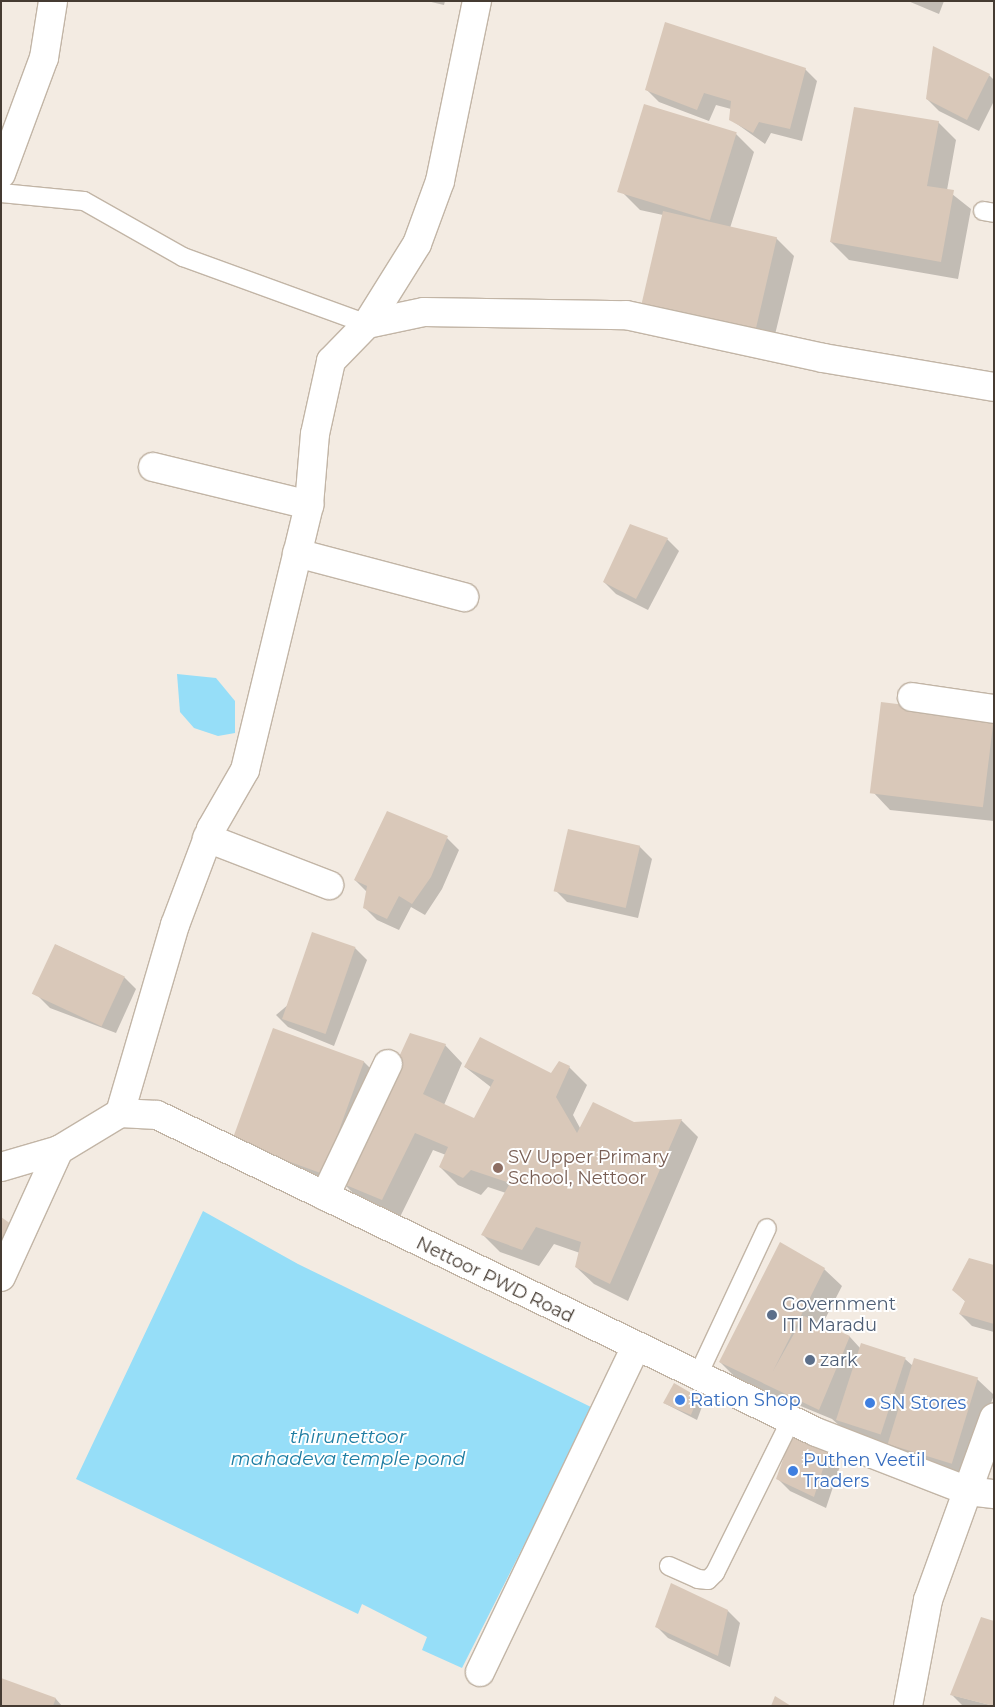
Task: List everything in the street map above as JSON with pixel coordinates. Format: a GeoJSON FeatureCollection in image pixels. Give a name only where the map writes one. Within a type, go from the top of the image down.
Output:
{"type":"FeatureCollection","features":[{"type":"Feature","properties":{"kind":"street"},"geometry":{"type":"LineString","coordinates":[[1,174],[44,58],[53,1]]}},
{"type":"Feature","properties":{"kind":"street"},"geometry":{"type":"LineString","coordinates":[[1,1167],[59,1150],[120,1113],[175,925],[207,838],[245,770],[309,505],[315,434],[331,361],[367,324],[417,244],[440,181],[477,1]]}},
{"type":"Feature","properties":{"kind":"street"},"geometry":{"type":"LineString","coordinates":[[367,324],[424,312],[626,315],[823,358],[994,387]]}},
{"type":"Feature","properties":{"kind":"street"},"geometry":{"type":"LineString","coordinates":[[153,467],[309,505]]}},
{"type":"Feature","properties":{"kind":"street"},"geometry":{"type":"LineString","coordinates":[[298,553],[464,597]]}},
{"type":"Feature","properties":{"kind":"street"},"geometry":{"type":"LineString","coordinates":[[912,697],[994,709]]}},
{"type":"Feature","properties":{"kind":"street"},"geometry":{"type":"LineString","coordinates":[[207,838],[329,885]]}},
{"type":"Feature","properties":{"kind":"street"},"geometry":{"type":"LineString","coordinates":[[325,1196],[388,1064]]}},
{"type":"Feature","properties":{"kind":"street","name":"Nettoor PWD Road"},"geometry":{"type":"LineString","coordinates":[[120,1113],[158,1115],[635,1349],[698,1375],[791,1420],[981,1492]]}},
{"type":"Feature","properties":{"kind":"street"},"geometry":{"type":"LineString","coordinates":[[1,1277],[59,1150]]}},
{"type":"Feature","properties":{"kind":"street"},"geometry":{"type":"LineString","coordinates":[[480,1672],[635,1349]]}},
{"type":"Feature","properties":{"kind":"street"},"geometry":{"type":"LineString","coordinates":[[908,1706],[928,1600],[981,1492],[994,1418]]}},
{"type":"Feature","properties":{"kind":"lane"},"geometry":{"type":"LineString","coordinates":[[1,193],[84,201],[183,257],[367,324]]}},
{"type":"Feature","properties":{"kind":"lane"},"geometry":{"type":"LineString","coordinates":[[698,1375],[766,1228]]}},
{"type":"Feature","properties":{"kind":"lane"},"geometry":{"type":"LineString","coordinates":[[669,1566],[698,1579],[708,1580],[715,1573],[791,1420]]}},
{"type":"Feature","properties":{"kind":"water"},"geometry":{"type":"Polygon","coordinates":[[[177,674],[216,678],[235,701],[235,733],[218,736],[194,728],[180,712],[177,674]]]}},
{"type":"Feature","properties":{"kind":"water","name":"thirunettoor mahadeva temple pond"},"geometry":{"type":"Polygon","coordinates":[[[203,1211],[298,1264],[593,1408],[462,1668],[422,1650],[427,1637],[362,1604],[358,1614],[76,1479],[203,1211]]]}},
{"type":"Feature","properties":{"kind":"building"},"geometry":{"type":"Polygon","coordinates":[[[665,22],[806,68],[790,129],[759,122],[753,133],[729,120],[731,101],[704,93],[697,110],[645,90],[665,22]]]}},
{"type":"Feature","properties":{"kind":"building"},"geometry":{"type":"Polygon","coordinates":[[[933,46],[990,74],[967,120],[926,99],[933,46]]]}},
{"type":"Feature","properties":{"kind":"building"},"geometry":{"type":"Polygon","coordinates":[[[644,104],[737,132],[710,220],[617,192],[644,104]]]}},
{"type":"Feature","properties":{"kind":"building"},"geometry":{"type":"Polygon","coordinates":[[[854,107],[939,121],[927,186],[954,190],[941,262],[830,242],[854,107]]]}},
{"type":"Feature","properties":{"kind":"building"},"geometry":{"type":"Polygon","coordinates":[[[663,211],[777,237],[755,331],[641,305],[663,211]]]}},
{"type":"Feature","properties":{"kind":"building"},"geometry":{"type":"Polygon","coordinates":[[[630,524],[668,538],[636,599],[603,582],[630,524]]]}},
{"type":"Feature","properties":{"kind":"building"},"geometry":{"type":"Polygon","coordinates":[[[881,702],[994,716],[983,807],[870,793],[881,702]]]}},
{"type":"Feature","properties":{"kind":"building"},"geometry":{"type":"Polygon","coordinates":[[[387,811],[448,836],[431,877],[412,904],[399,896],[387,919],[363,908],[367,886],[354,880],[387,811]]]}},
{"type":"Feature","properties":{"kind":"building"},"geometry":{"type":"Polygon","coordinates":[[[568,829],[640,846],[626,908],[554,891],[568,829]]]}},
{"type":"Feature","properties":{"kind":"building"},"geometry":{"type":"Polygon","coordinates":[[[312,932],[355,947],[326,1034],[282,1019],[312,932]]]}},
{"type":"Feature","properties":{"kind":"building"},"geometry":{"type":"Polygon","coordinates":[[[55,944],[125,977],[102,1026],[32,994],[55,944]]]}},
{"type":"Feature","properties":{"kind":"building"},"geometry":{"type":"Polygon","coordinates":[[[273,1028],[364,1061],[323,1174],[232,1141],[273,1028]]]}},
{"type":"Feature","properties":{"kind":"building"},"geometry":{"type":"Polygon","coordinates":[[[410,1033],[446,1044],[423,1094],[474,1118],[494,1080],[464,1067],[480,1037],[551,1073],[559,1061],[570,1066],[556,1097],[577,1133],[593,1102],[634,1122],[682,1119],[610,1284],[575,1267],[581,1242],[536,1227],[522,1250],[481,1235],[510,1183],[471,1170],[463,1178],[439,1167],[448,1147],[415,1133],[382,1200],[341,1183],[410,1033]]]}},
{"type":"Feature","properties":{"kind":"building"},"geometry":{"type":"Polygon","coordinates":[[[1,1217],[11,1224],[1,1245],[1,1217]]]}},
{"type":"Feature","properties":{"kind":"building","name":"Government ITI Maradu"},"geometry":{"type":"Polygon","coordinates":[[[780,1242],[825,1268],[773,1371],[804,1316],[850,1336],[819,1410],[719,1362],[780,1242]]]}},
{"type":"Feature","properties":{"kind":"building"},"geometry":{"type":"Polygon","coordinates":[[[969,1258],[994,1265],[994,1324],[959,1314],[965,1301],[952,1290],[969,1258]]]}},
{"type":"Feature","properties":{"kind":"building"},"geometry":{"type":"Polygon","coordinates":[[[861,1343],[906,1358],[881,1435],[836,1420],[861,1343]]]}},
{"type":"Feature","properties":{"kind":"building"},"geometry":{"type":"Polygon","coordinates":[[[914,1358],[978,1378],[952,1464],[888,1444],[914,1358]]]}},
{"type":"Feature","properties":{"kind":"building","name":"Ration Shop"},"geometry":{"type":"Polygon","coordinates":[[[674,1383],[698,1397],[691,1415],[663,1403],[674,1383]]]}},
{"type":"Feature","properties":{"kind":"building"},"geometry":{"type":"Polygon","coordinates":[[[791,1437],[828,1453],[814,1497],[776,1479],[791,1437]]]}},
{"type":"Feature","properties":{"kind":"building"},"geometry":{"type":"Polygon","coordinates":[[[671,1583],[728,1610],[718,1656],[655,1627],[671,1583]]]}},
{"type":"Feature","properties":{"kind":"building"},"geometry":{"type":"Polygon","coordinates":[[[981,1617],[994,1621],[994,1706],[950,1695],[981,1617]]]}},
{"type":"Feature","properties":{"kind":"building"},"geometry":{"type":"Polygon","coordinates":[[[1,1678],[56,1698],[53,1706],[1,1706],[1,1678]]]}},
{"type":"Feature","properties":{"kind":"building"},"geometry":{"type":"Polygon","coordinates":[[[775,1696],[791,1706],[771,1706],[775,1696]]]}},
{"type":"Feature","properties":{"kind":"place","name":"SV Upper Primary School, Nettoor"},"geometry":{"type":"Point","coordinates":[498,1168]}},
{"type":"Feature","properties":{"kind":"place","name":"Government ITI Maradu"},"geometry":{"type":"Point","coordinates":[772,1315]}},
{"type":"Feature","properties":{"kind":"place","name":"zark"},"geometry":{"type":"Point","coordinates":[810,1360]}},
{"type":"Feature","properties":{"kind":"place","name":"Ration Shop"},"geometry":{"type":"Point","coordinates":[680,1400]}},
{"type":"Feature","properties":{"kind":"place","name":"SN Stores"},"geometry":{"type":"Point","coordinates":[870,1403]}},
{"type":"Feature","properties":{"kind":"place","name":"Puthen Veetil Traders"},"geometry":{"type":"Point","coordinates":[793,1471]}}]}
